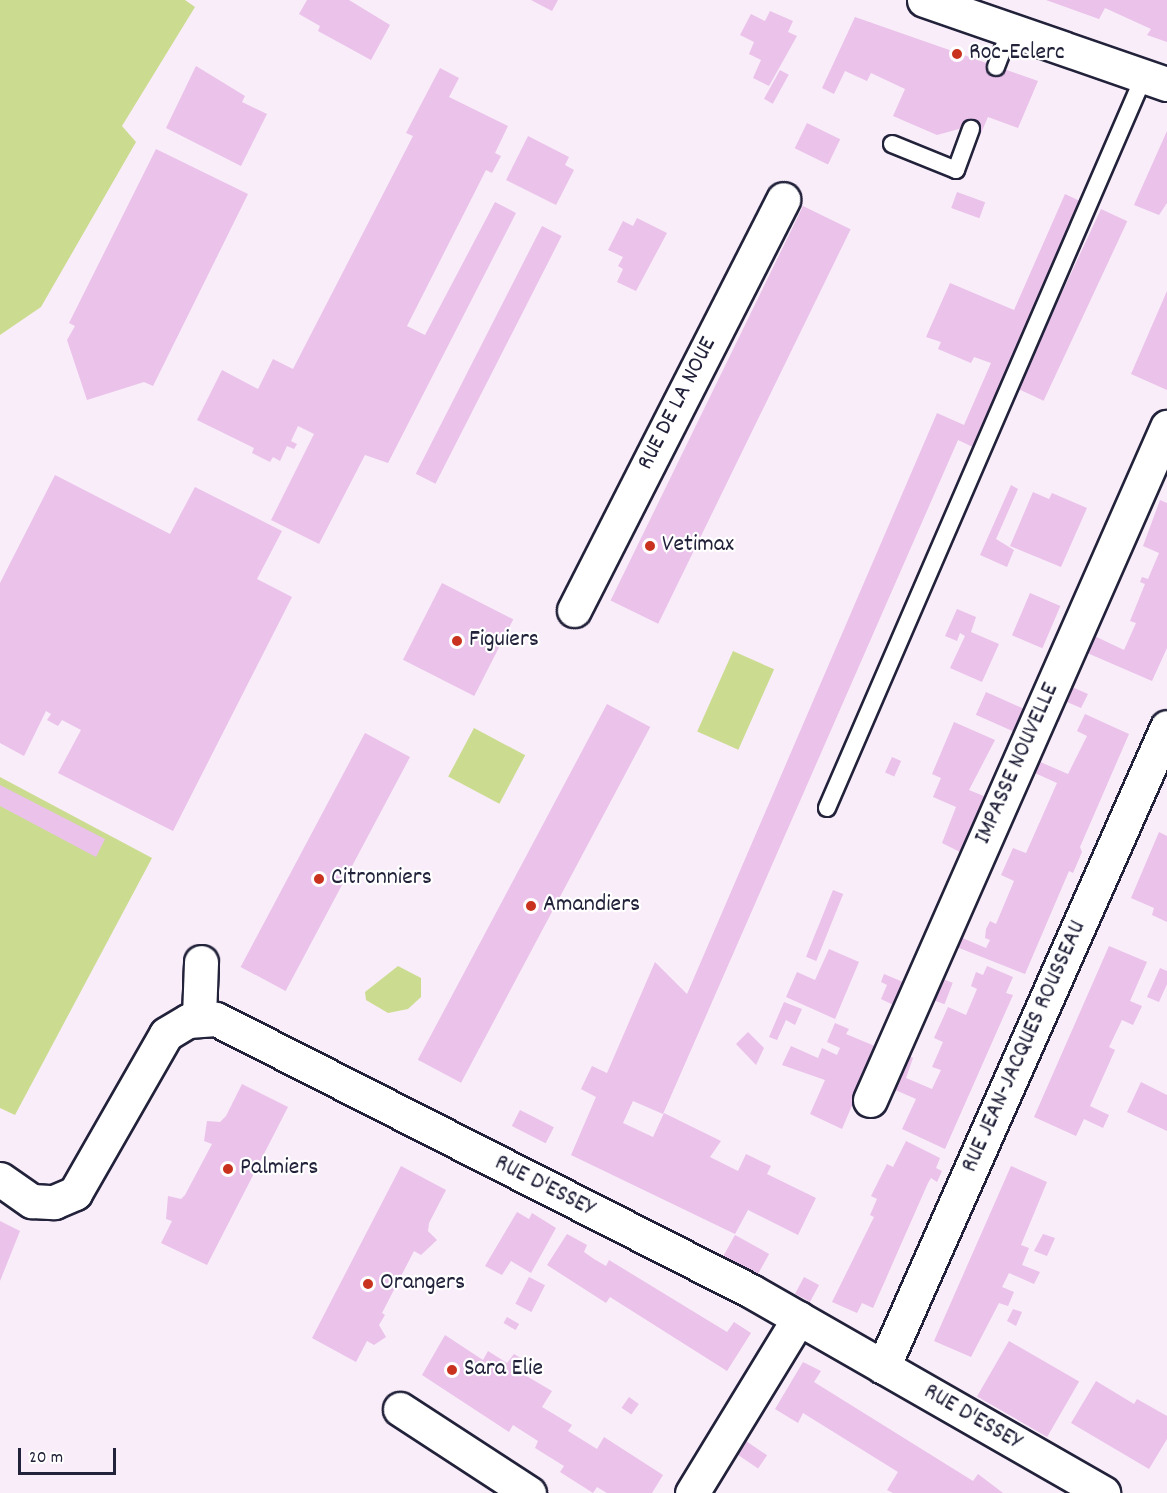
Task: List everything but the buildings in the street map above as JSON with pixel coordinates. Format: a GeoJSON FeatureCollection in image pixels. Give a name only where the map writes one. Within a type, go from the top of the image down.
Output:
{"type":"FeatureCollection","features":[{"type":"Feature","properties":{"kind":"street"},"geometry":{"type":"LineString","coordinates":[[924,0],[1156,80]]}},
{"type":"Feature","properties":{"kind":"street","name":"RUE DE LA NOUE"},"geometry":{"type":"LineString","coordinates":[[574,610],[783,199]]}},
{"type":"Feature","properties":{"kind":"street","name":"IMPASSE NOUVELLE"},"geometry":{"type":"LineString","coordinates":[[870,1100],[1167,427]]}},
{"type":"Feature","properties":{"kind":"street","name":"RUE JEAN-JACQUES ROUSSEAU"},"geometry":{"type":"LineString","coordinates":[[883,1367],[1167,727]]}},
{"type":"Feature","properties":{"kind":"street"},"geometry":{"type":"LineString","coordinates":[[0,1179],[32,1201],[47,1203],[75,1193],[85,1182],[166,1034],[199,1017],[201,962]]}},
{"type":"Feature","properties":{"kind":"street","name":"RUE D'ESSEY"},"geometry":{"type":"LineString","coordinates":[[199,1017],[216,1018],[799,1318],[1103,1493]]}},
{"type":"Feature","properties":{"kind":"street"},"geometry":{"type":"LineString","coordinates":[[692,1493],[799,1318]]}},
{"type":"Feature","properties":{"kind":"street"},"geometry":{"type":"LineString","coordinates":[[400,1409],[529,1493]]}},
{"type":"Feature","properties":{"kind":"lane"},"geometry":{"type":"LineString","coordinates":[[996,67],[1010,30]]}},
{"type":"Feature","properties":{"kind":"lane"},"geometry":{"type":"LineString","coordinates":[[827,808],[1156,80]]}},
{"type":"Feature","properties":{"kind":"lane"},"geometry":{"type":"LineString","coordinates":[[892,144],[956,170],[972,129]]}},
{"type":"Feature","properties":{"kind":"green space"},"geometry":{"type":"Polygon","coordinates":[[[0,0],[185,0],[195,7],[122,126],[136,142],[41,307],[0,335],[0,0]]]}},
{"type":"Feature","properties":{"kind":"green space"},"geometry":{"type":"Polygon","coordinates":[[[733,651],[774,669],[738,750],[697,731],[733,651]]]}},
{"type":"Feature","properties":{"kind":"green space"},"geometry":{"type":"Polygon","coordinates":[[[474,728],[525,755],[499,804],[448,777],[474,728]]]}},
{"type":"Feature","properties":{"kind":"green space"},"geometry":{"type":"Polygon","coordinates":[[[0,777],[152,858],[15,1115],[0,1108],[0,777]]]}},
{"type":"Feature","properties":{"kind":"green space"},"geometry":{"type":"Polygon","coordinates":[[[398,966],[421,978],[421,997],[408,1009],[388,1013],[366,1000],[365,992],[398,966]]]}},
{"type":"Feature","properties":{"kind":"place","name":"Roc-Eclerc"},"geometry":{"type":"Point","coordinates":[957,54]}},
{"type":"Feature","properties":{"kind":"place","name":"Vetimax"},"geometry":{"type":"Point","coordinates":[650,546]}},
{"type":"Feature","properties":{"kind":"place","name":"Figuiers"},"geometry":{"type":"Point","coordinates":[457,641]}},
{"type":"Feature","properties":{"kind":"place","name":"Citronniers"},"geometry":{"type":"Point","coordinates":[319,879]}},
{"type":"Feature","properties":{"kind":"place","name":"Amandiers"},"geometry":{"type":"Point","coordinates":[531,906]}},
{"type":"Feature","properties":{"kind":"place","name":"Palmiers"},"geometry":{"type":"Point","coordinates":[228,1169]}},
{"type":"Feature","properties":{"kind":"place","name":"Orangers"},"geometry":{"type":"Point","coordinates":[368,1284]}},
{"type":"Feature","properties":{"kind":"place","name":"Sara Elie"},"geometry":{"type":"Point","coordinates":[452,1370]}}]}
